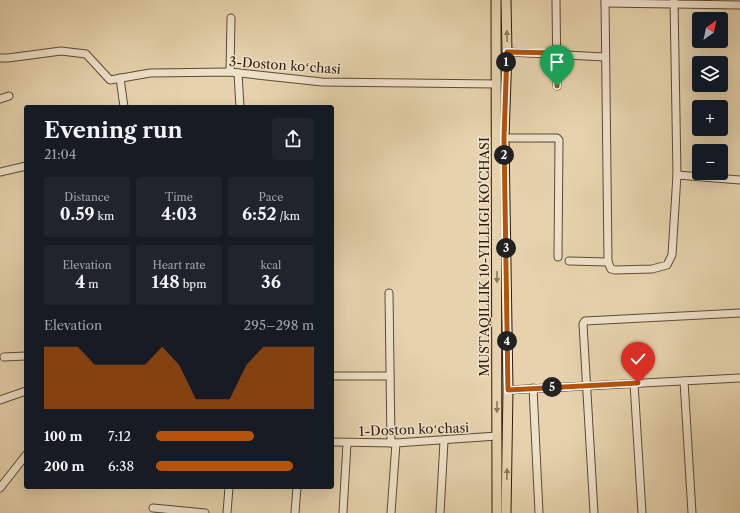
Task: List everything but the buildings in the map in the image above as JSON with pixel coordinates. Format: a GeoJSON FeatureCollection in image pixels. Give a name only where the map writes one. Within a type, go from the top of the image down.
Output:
{"type":"FeatureCollection","features":[{"type":"Feature","properties":{"kind":"main road","name":"MUSTAQILLIK 10-YILLIGI KO'CHASI"},"geometry":{"type":"LineString","coordinates":[[496,0],[497,513]]}},
{"type":"Feature","properties":{"kind":"main road","name":"MUSTAQILLIK 10-YILLIGI KO'CHASI"},"geometry":{"type":"LineString","coordinates":[[506,0],[507,52],[504,138],[508,390],[506,513]]}},
{"type":"Feature","properties":{"kind":"street"},"geometry":{"type":"LineString","coordinates":[[556,0],[557,86]]}},
{"type":"Feature","properties":{"kind":"street"},"geometry":{"type":"LineString","coordinates":[[674,1],[677,175],[674,245],[671,260],[667,265],[652,269],[621,271],[611,268],[608,262],[605,1],[674,1],[740,5]]}},
{"type":"Feature","properties":{"kind":"street"},"geometry":{"type":"LineString","coordinates":[[230,72],[231,18]]}},
{"type":"Feature","properties":{"kind":"street","name":"3-Doston koʻchasi"},"geometry":{"type":"LineString","coordinates":[[0,58],[60,51],[86,54],[110,80],[150,73],[230,72],[322,82],[497,84]]}},
{"type":"Feature","properties":{"kind":"street"},"geometry":{"type":"LineString","coordinates":[[507,52],[605,56]]}},
{"type":"Feature","properties":{"kind":"street"},"geometry":{"type":"LineString","coordinates":[[238,73],[240,105]]}},
{"type":"Feature","properties":{"kind":"street"},"geometry":{"type":"LineString","coordinates":[[120,78],[124,105]]}},
{"type":"Feature","properties":{"kind":"street"},"geometry":{"type":"LineString","coordinates":[[0,99],[9,96]]}},
{"type":"Feature","properties":{"kind":"street"},"geometry":{"type":"LineString","coordinates":[[504,138],[557,138],[559,140],[558,257]]}},
{"type":"Feature","properties":{"kind":"street"},"geometry":{"type":"LineString","coordinates":[[0,172],[24,166]]}},
{"type":"Feature","properties":{"kind":"street"},"geometry":{"type":"LineString","coordinates":[[677,175],[740,180]]}},
{"type":"Feature","properties":{"kind":"street"},"geometry":{"type":"LineString","coordinates":[[570,261],[608,262]]}},
{"type":"Feature","properties":{"kind":"street"},"geometry":{"type":"LineString","coordinates":[[389,293],[390,376],[393,443],[392,513]]}},
{"type":"Feature","properties":{"kind":"street"},"geometry":{"type":"LineString","coordinates":[[594,513],[582,327],[585,321],[740,313]]}},
{"type":"Feature","properties":{"kind":"street"},"geometry":{"type":"LineString","coordinates":[[4,357],[24,356]]}},
{"type":"Feature","properties":{"kind":"street"},"geometry":{"type":"LineString","coordinates":[[334,376],[390,376]]}},
{"type":"Feature","properties":{"kind":"street"},"geometry":{"type":"LineString","coordinates":[[508,390],[740,378]]}},
{"type":"Feature","properties":{"kind":"street"},"geometry":{"type":"LineString","coordinates":[[684,381],[692,513]]}},
{"type":"Feature","properties":{"kind":"street"},"geometry":{"type":"LineString","coordinates":[[634,383],[642,513]]}},
{"type":"Feature","properties":{"kind":"street"},"geometry":{"type":"LineString","coordinates":[[533,388],[539,513]]}},
{"type":"Feature","properties":{"kind":"street"},"geometry":{"type":"LineString","coordinates":[[0,400],[24,392]]}},
{"type":"Feature","properties":{"kind":"street","name":"1-Doston koʻchasi"},"geometry":{"type":"LineString","coordinates":[[334,442],[393,443],[444,441],[498,436]]}},
{"type":"Feature","properties":{"kind":"street"},"geometry":{"type":"LineString","coordinates":[[440,513],[444,441]]}},
{"type":"Feature","properties":{"kind":"street"},"geometry":{"type":"LineString","coordinates":[[343,513],[348,443]]}},
{"type":"Feature","properties":{"kind":"street"},"geometry":{"type":"LineString","coordinates":[[0,488],[24,458]]}},
{"type":"Feature","properties":{"kind":"street"},"geometry":{"type":"LineString","coordinates":[[227,513],[229,489]]}},
{"type":"Feature","properties":{"kind":"street"},"geometry":{"type":"LineString","coordinates":[[295,513],[297,489]]}},
{"type":"Feature","properties":{"kind":"street"},"geometry":{"type":"LineString","coordinates":[[153,508],[205,513]]}},
{"type":"Feature","properties":{"kind":"route"},"geometry":{"type":"LineString","coordinates":[[557,86],[556,53],[507,52],[504,138],[508,390],[638,383]]}}]}
